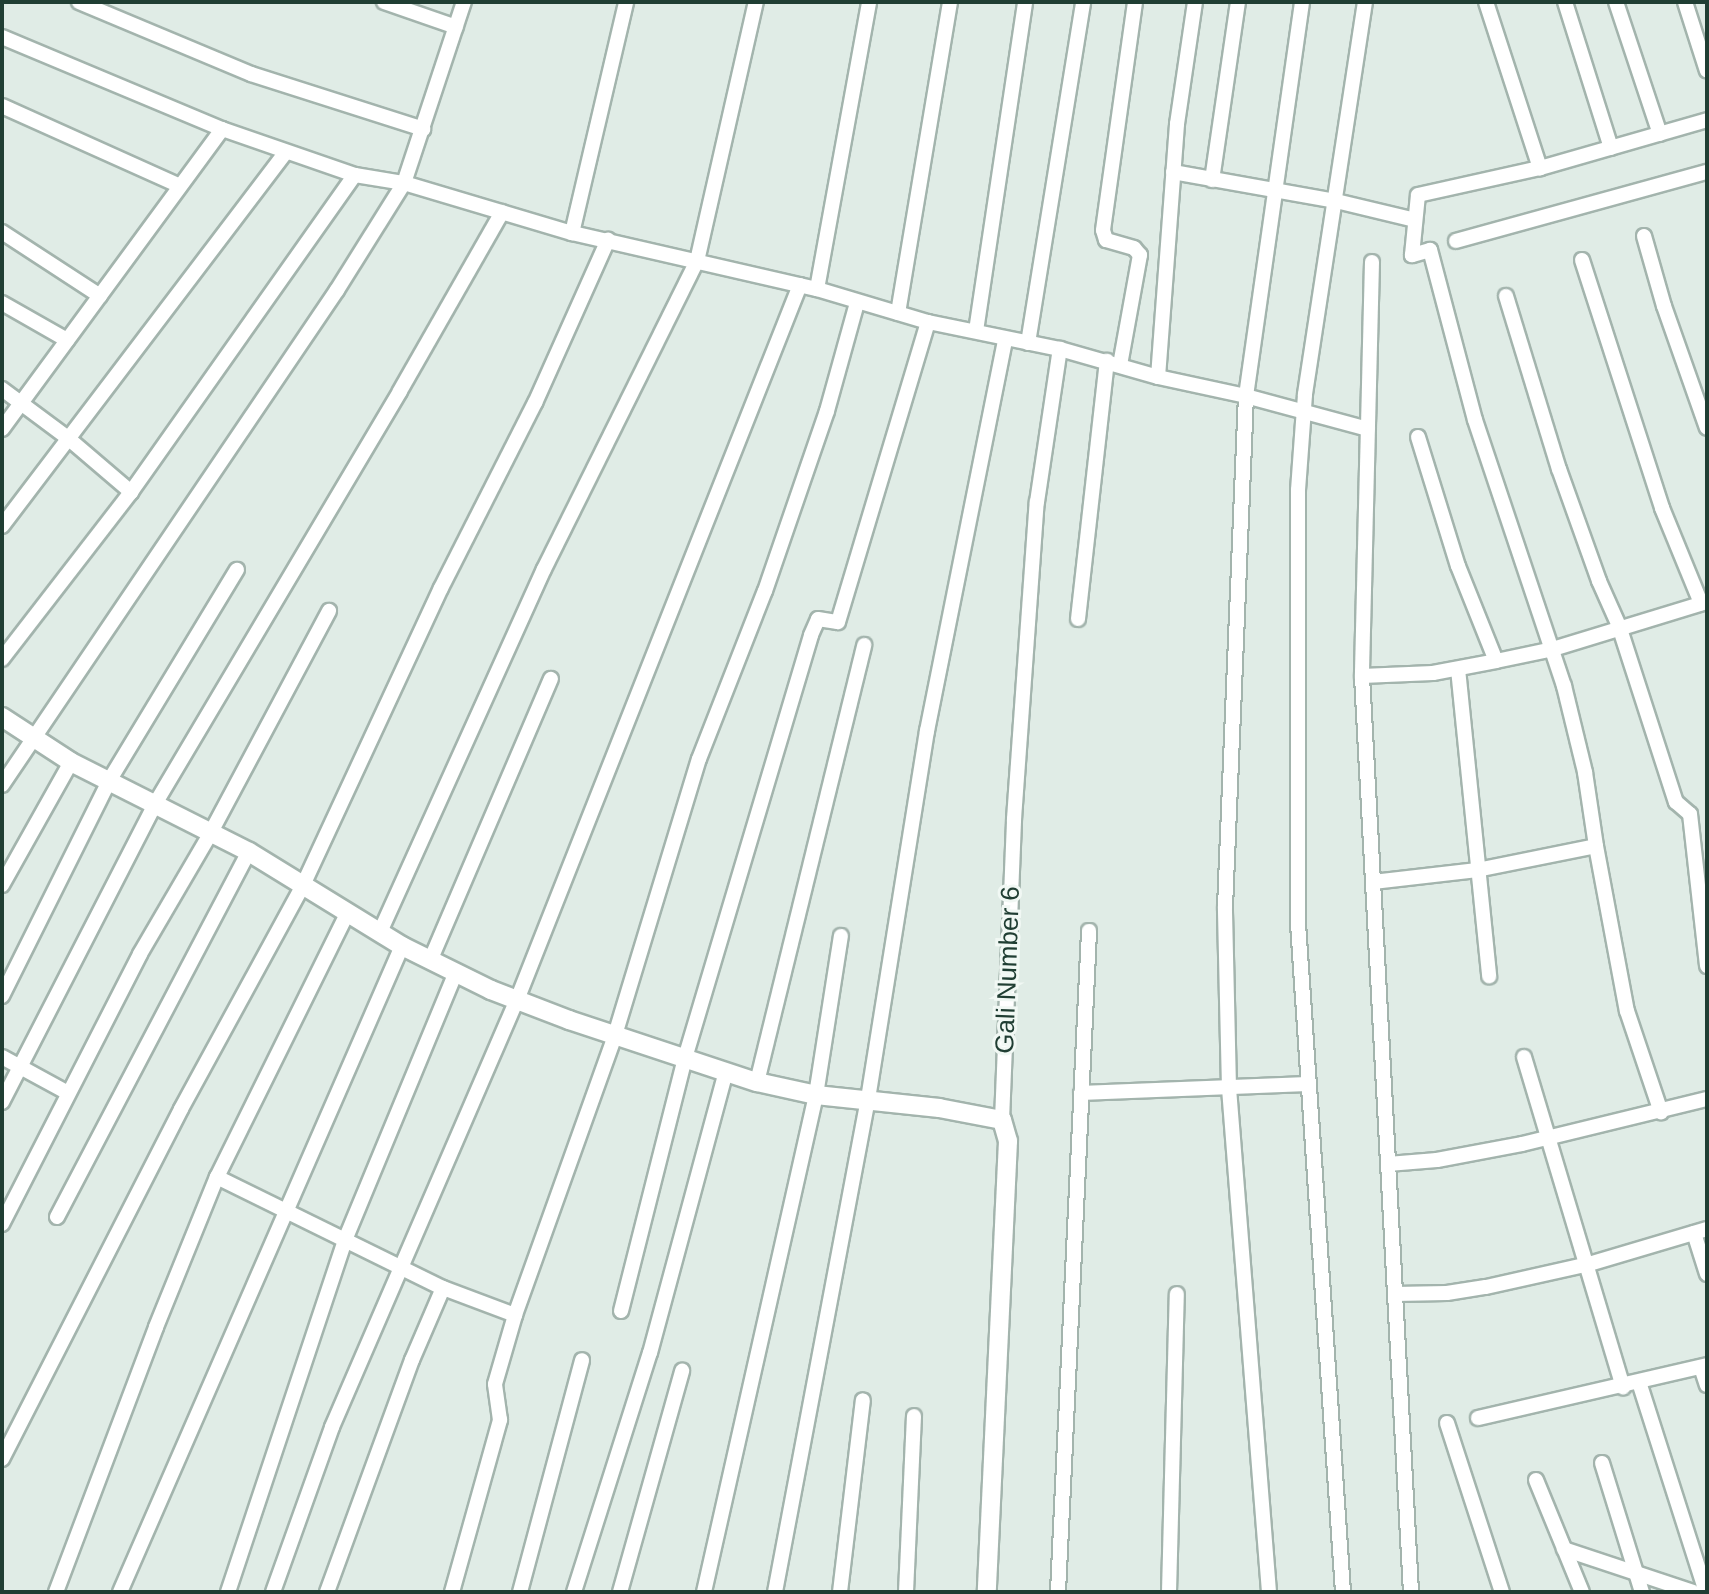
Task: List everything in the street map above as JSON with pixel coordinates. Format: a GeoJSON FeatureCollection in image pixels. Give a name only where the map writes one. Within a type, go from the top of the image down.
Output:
{"type":"FeatureCollection","features":[{"type":"Feature","properties":{"kind":"street"},"geometry":{"type":"LineString","coordinates":[[79,2],[251,74],[423,129]]}},
{"type":"Feature","properties":{"kind":"street"},"geometry":{"type":"LineString","coordinates":[[384,2],[456,27]]}},
{"type":"Feature","properties":{"kind":"street"},"geometry":{"type":"LineString","coordinates":[[2,785],[31,737],[133,595],[238,433],[337,290],[404,183],[464,2]]}},
{"type":"Feature","properties":{"kind":"street"},"geometry":{"type":"LineString","coordinates":[[572,233],[626,2]]}},
{"type":"Feature","properties":{"kind":"street"},"geometry":{"type":"LineString","coordinates":[[380,932],[544,569],[697,261],[756,2]]}},
{"type":"Feature","properties":{"kind":"street"},"geometry":{"type":"LineString","coordinates":[[817,289],[869,2]]}},
{"type":"Feature","properties":{"kind":"street"},"geometry":{"type":"LineString","coordinates":[[898,313],[950,2]]}},
{"type":"Feature","properties":{"kind":"street"},"geometry":{"type":"LineString","coordinates":[[976,331],[1025,2]]}},
{"type":"Feature","properties":{"kind":"street"},"geometry":{"type":"LineString","coordinates":[[1028,343],[1083,2]]}},
{"type":"Feature","properties":{"kind":"street"},"geometry":{"type":"LineString","coordinates":[[1078,619],[1113,363],[1140,255],[1134,248],[1106,240],[1103,230],[1135,2]]}},
{"type":"Feature","properties":{"kind":"street"},"geometry":{"type":"LineString","coordinates":[[1158,377],[1173,172],[1195,2]]}},
{"type":"Feature","properties":{"kind":"street"},"geometry":{"type":"LineString","coordinates":[[1212,180],[1238,2]]}},
{"type":"Feature","properties":{"kind":"street"},"geometry":{"type":"LineString","coordinates":[[1269,1592],[1229,1088],[1225,907],[1246,396],[1302,2]]}},
{"type":"Feature","properties":{"kind":"street"},"geometry":{"type":"LineString","coordinates":[[1343,1592],[1298,924],[1298,490],[1304,412],[1365,2]]}},
{"type":"Feature","properties":{"kind":"street"},"geometry":{"type":"LineString","coordinates":[[1486,2],[1540,168]]}},
{"type":"Feature","properties":{"kind":"street"},"geometry":{"type":"LineString","coordinates":[[1565,2],[1611,148]]}},
{"type":"Feature","properties":{"kind":"street"},"geometry":{"type":"LineString","coordinates":[[1616,2],[1660,134]]}},
{"type":"Feature","properties":{"kind":"street"},"geometry":{"type":"LineString","coordinates":[[1685,2],[1705,61]]}},
{"type":"Feature","properties":{"kind":"street"},"geometry":{"type":"LineString","coordinates":[[2,37],[222,129],[355,175],[404,183],[572,233],[817,289],[928,322],[1060,349],[1158,377],[1246,396],[1368,429]]}},
{"type":"Feature","properties":{"kind":"street"},"geometry":{"type":"LineString","coordinates":[[2,106],[180,186]]}},
{"type":"Feature","properties":{"kind":"street"},"geometry":{"type":"LineString","coordinates":[[1661,1112],[1627,1011],[1585,772],[1553,649],[1475,420],[1430,250],[1412,255],[1418,195],[1540,168],[1707,120]]}},
{"type":"Feature","properties":{"kind":"street"},"geometry":{"type":"LineString","coordinates":[[2,429],[222,129]]}},
{"type":"Feature","properties":{"kind":"street"},"geometry":{"type":"LineString","coordinates":[[2,526],[285,153]]}},
{"type":"Feature","properties":{"kind":"street"},"geometry":{"type":"LineString","coordinates":[[1173,172],[1336,201],[1415,220]]}},
{"type":"Feature","properties":{"kind":"street"},"geometry":{"type":"LineString","coordinates":[[1456,241],[1707,172]]}},
{"type":"Feature","properties":{"kind":"street"},"geometry":{"type":"LineString","coordinates":[[2,659],[131,492],[355,175]]}},
{"type":"Feature","properties":{"kind":"street"},"geometry":{"type":"LineString","coordinates":[[2,1102],[155,804],[377,431],[502,212]]}},
{"type":"Feature","properties":{"kind":"street"},"geometry":{"type":"LineString","coordinates":[[2,232],[100,296]]}},
{"type":"Feature","properties":{"kind":"street"},"geometry":{"type":"LineString","coordinates":[[1644,236],[1664,306],[1707,428]]}},
{"type":"Feature","properties":{"kind":"street"},"geometry":{"type":"LineString","coordinates":[[2,1459],[181,1109],[304,883],[441,588],[535,403],[608,240]]}},
{"type":"Feature","properties":{"kind":"street"},"geometry":{"type":"LineString","coordinates":[[1362,676],[1458,669],[1553,649],[1704,602],[1657,494],[1582,260]]}},
{"type":"Feature","properties":{"kind":"street"},"geometry":{"type":"LineString","coordinates":[[1372,262],[1362,676],[1411,1592]]}},
{"type":"Feature","properties":{"kind":"street"},"geometry":{"type":"LineString","coordinates":[[273,1592],[332,1427],[517,1000],[800,285]]}},
{"type":"Feature","properties":{"kind":"street"},"geometry":{"type":"LineString","coordinates":[[1506,296],[1577,521],[1619,626],[1676,802],[1690,814],[1707,966]]}},
{"type":"Feature","properties":{"kind":"street"},"geometry":{"type":"LineString","coordinates":[[2,303],[67,340]]}},
{"type":"Feature","properties":{"kind":"street"},"geometry":{"type":"LineString","coordinates":[[452,1592],[500,1420],[495,1384],[515,1315],[615,1035],[699,759],[800,491],[857,303]]}},
{"type":"Feature","properties":{"kind":"street"},"geometry":{"type":"LineString","coordinates":[[621,1311],[685,1058],[811,635],[818,619],[838,622],[928,322]]}},
{"type":"Feature","properties":{"kind":"street"},"geometry":{"type":"LineString","coordinates":[[775,1592],[868,1099],[927,731],[1005,339]]}},
{"type":"Feature","properties":{"kind":"street","name":"Gali Number 6"},"geometry":{"type":"LineString","coordinates":[[987,1592],[1008,1141],[1002,1120],[1014,819],[1037,502],[1060,349]]}},
{"type":"Feature","properties":{"kind":"street"},"geometry":{"type":"LineString","coordinates":[[2,389],[69,439],[131,492]]}},
{"type":"Feature","properties":{"kind":"street"},"geometry":{"type":"LineString","coordinates":[[1418,437],[1458,566],[1496,661]]}},
{"type":"Feature","properties":{"kind":"street"},"geometry":{"type":"LineString","coordinates":[[2,996],[109,781],[237,570]]}},
{"type":"Feature","properties":{"kind":"street"},"geometry":{"type":"LineString","coordinates":[[2,1224],[140,954],[210,834],[329,611]]}},
{"type":"Feature","properties":{"kind":"street"},"geometry":{"type":"LineString","coordinates":[[757,1082],[864,645]]}},
{"type":"Feature","properties":{"kind":"street"},"geometry":{"type":"LineString","coordinates":[[1458,669],[1489,976]]}},
{"type":"Feature","properties":{"kind":"street"},"geometry":{"type":"LineString","coordinates":[[430,961],[551,679]]}},
{"type":"Feature","properties":{"kind":"street"},"geometry":{"type":"LineString","coordinates":[[2,717],[71,762],[304,883],[402,946],[455,974],[517,1000],[757,1082],[816,1095],[868,1099],[1002,1120]]}},
{"type":"Feature","properties":{"kind":"street"},"geometry":{"type":"LineString","coordinates":[[2,885],[71,762]]}},
{"type":"Feature","properties":{"kind":"street"},"geometry":{"type":"LineString","coordinates":[[1373,882],[1477,870],[1596,846]]}},
{"type":"Feature","properties":{"kind":"street"},"geometry":{"type":"LineString","coordinates":[[57,1217],[249,852]]}},
{"type":"Feature","properties":{"kind":"street"},"geometry":{"type":"LineString","coordinates":[[56,1592],[156,1327],[217,1177],[348,912]]}},
{"type":"Feature","properties":{"kind":"street"},"geometry":{"type":"LineString","coordinates":[[1058,1592],[1089,931]]}},
{"type":"Feature","properties":{"kind":"street"},"geometry":{"type":"LineString","coordinates":[[704,1592],[816,1095],[841,936]]}},
{"type":"Feature","properties":{"kind":"street"},"geometry":{"type":"LineString","coordinates":[[120,1592],[402,946]]}},
{"type":"Feature","properties":{"kind":"street"},"geometry":{"type":"LineString","coordinates":[[228,1592],[345,1240],[455,974]]}},
{"type":"Feature","properties":{"kind":"street"},"geometry":{"type":"LineString","coordinates":[[2,1057],[68,1093]]}},
{"type":"Feature","properties":{"kind":"street"},"geometry":{"type":"LineString","coordinates":[[1524,1057],[1551,1137],[1623,1387]]}},
{"type":"Feature","properties":{"kind":"street"},"geometry":{"type":"LineString","coordinates":[[574,1592],[650,1353],[726,1071]]}},
{"type":"Feature","properties":{"kind":"street"},"geometry":{"type":"LineString","coordinates":[[1081,1093],[1307,1084]]}},
{"type":"Feature","properties":{"kind":"street"},"geometry":{"type":"LineString","coordinates":[[1388,1164],[1437,1160],[1551,1137],[1707,1099]]}},
{"type":"Feature","properties":{"kind":"street"},"geometry":{"type":"LineString","coordinates":[[217,1177],[443,1288],[515,1315]]}},
{"type":"Feature","properties":{"kind":"street"},"geometry":{"type":"LineString","coordinates":[[1395,1294],[1447,1293],[1589,1264],[1701,1231],[1707,1274]]}},
{"type":"Feature","properties":{"kind":"street"},"geometry":{"type":"LineString","coordinates":[[327,1592],[412,1360],[443,1288]]}},
{"type":"Feature","properties":{"kind":"street"},"geometry":{"type":"LineString","coordinates":[[1169,1592],[1177,1294]]}},
{"type":"Feature","properties":{"kind":"street"},"geometry":{"type":"LineString","coordinates":[[520,1592],[582,1360]]}},
{"type":"Feature","properties":{"kind":"street"},"geometry":{"type":"LineString","coordinates":[[1478,1418],[1704,1366],[1707,1385]]}},
{"type":"Feature","properties":{"kind":"street"},"geometry":{"type":"LineString","coordinates":[[620,1592],[682,1371]]}},
{"type":"Feature","properties":{"kind":"street"},"geometry":{"type":"LineString","coordinates":[[1639,1382],[1706,1592]]}},
{"type":"Feature","properties":{"kind":"street"},"geometry":{"type":"LineString","coordinates":[[840,1592],[863,1400]]}},
{"type":"Feature","properties":{"kind":"street"},"geometry":{"type":"LineString","coordinates":[[906,1592],[914,1416]]}},
{"type":"Feature","properties":{"kind":"street"},"geometry":{"type":"LineString","coordinates":[[1447,1423],[1502,1592]]}},
{"type":"Feature","properties":{"kind":"street"},"geometry":{"type":"LineString","coordinates":[[1602,1463],[1642,1592]]}},
{"type":"Feature","properties":{"kind":"street"},"geometry":{"type":"LineString","coordinates":[[1536,1480],[1582,1592]]}},
{"type":"Feature","properties":{"kind":"street"},"geometry":{"type":"LineString","coordinates":[[1564,1549],[1693,1592]]}}]}
